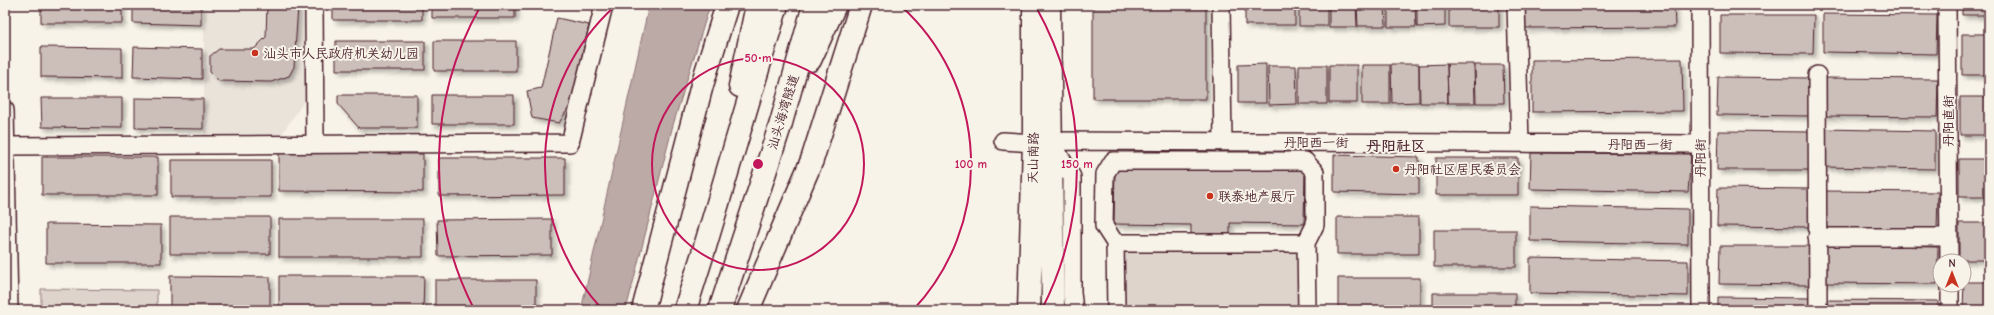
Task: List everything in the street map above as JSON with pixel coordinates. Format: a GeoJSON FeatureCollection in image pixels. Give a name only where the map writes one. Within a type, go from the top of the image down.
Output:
{"type":"FeatureCollection","features":[{"type":"Feature","properties":{"kind":"main road"},"geometry":{"type":"LineString","coordinates":[[643,310],[702,85],[727,5]]}},
{"type":"Feature","properties":{"kind":"main road"},"geometry":{"type":"LineString","coordinates":[[704,250],[757,5]]}},
{"type":"Feature","properties":{"kind":"main road"},"geometry":{"type":"LineString","coordinates":[[684,310],[704,250],[778,5]]}},
{"type":"Feature","properties":{"kind":"main road","name":"汕头海湾隧道"},"geometry":{"type":"LineString","coordinates":[[720,310],[781,123],[814,5]]}},
{"type":"Feature","properties":{"kind":"main road"},"geometry":{"type":"LineString","coordinates":[[781,123],[835,5]]}},
{"type":"Feature","properties":{"kind":"main road"},"geometry":{"type":"LineString","coordinates":[[748,310],[812,160],[861,5]]}},
{"type":"Feature","properties":{"kind":"main road","name":"天山南路"},"geometry":{"type":"LineString","coordinates":[[1034,5],[1053,288],[1053,310]]}},
{"type":"Feature","properties":{"kind":"main road","name":"天山南路"},"geometry":{"type":"LineString","coordinates":[[1022,310],[1029,300],[1043,142],[1049,5]]}},
{"type":"Feature","properties":{"kind":"main road"},"geometry":{"type":"LineString","coordinates":[[1053,288],[1059,310]]}},
{"type":"Feature","properties":{"kind":"street"},"geometry":{"type":"LineString","coordinates":[[314,5],[315,144]]}},
{"type":"Feature","properties":{"kind":"street"},"geometry":{"type":"LineString","coordinates":[[5,146],[570,143],[604,5]]}},
{"type":"Feature","properties":{"kind":"street"},"geometry":{"type":"LineString","coordinates":[[1221,5],[1223,142]]}},
{"type":"Feature","properties":{"kind":"street"},"geometry":{"type":"LineString","coordinates":[[1516,5],[1520,143]]}},
{"type":"Feature","properties":{"kind":"street","name":"丹阳街"},"geometry":{"type":"LineString","coordinates":[[1700,5],[1701,310]]}},
{"type":"Feature","properties":{"kind":"street","name":"丹阳直街"},"geometry":{"type":"LineString","coordinates":[[1947,5],[1949,253]]}},
{"type":"Feature","properties":{"kind":"street"},"geometry":{"type":"LineString","coordinates":[[1817,75],[1818,310]]}},
{"type":"Feature","properties":{"kind":"street"},"geometry":{"type":"LineString","coordinates":[[5,110],[9,310]]}},
{"type":"Feature","properties":{"kind":"street","name":"丹阳西一街"},"geometry":{"type":"LineString","coordinates":[[1003,141],[1700,144]]}},
{"type":"Feature","properties":{"kind":"street"},"geometry":{"type":"LineString","coordinates":[[1043,142],[1072,177],[1072,292],[1074,310]]}},
{"type":"Feature","properties":{"kind":"street"},"geometry":{"type":"LineString","coordinates":[[1116,310],[1115,243],[1104,226],[1105,174],[1113,161],[1305,162],[1315,172],[1315,225],[1306,243],[1307,310]]}},
{"type":"Feature","properties":{"kind":"street"},"geometry":{"type":"LineString","coordinates":[[1817,237],[1949,237]]}},
{"type":"Feature","properties":{"kind":"street"},"geometry":{"type":"LineString","coordinates":[[1115,243],[1306,243]]}},
{"type":"Feature","properties":{"kind":"street"},"geometry":{"type":"LineString","coordinates":[[1950,293],[1950,310]]}},
{"type":"Feature","properties":{"kind":"shaded area","name":"汕头市人民政府机关幼儿园"},"geometry":{"type":"Polygon","coordinates":[[[204,5],[305,5],[305,100],[278,140],[204,140],[204,5]]]}},
{"type":"Feature","properties":{"kind":"shaded area"},"geometry":{"type":"Polygon","coordinates":[[[649,5],[710,5],[673,125],[626,310],[583,310],[582,306],[649,5]]]}},
{"type":"Feature","properties":{"kind":"shaded area"},"geometry":{"type":"Polygon","coordinates":[[[1298,250],[1298,310],[1125,310],[1124,251],[1298,250]]]}},
{"type":"Feature","properties":{"kind":"shaded area"},"geometry":{"type":"Polygon","coordinates":[[[41,289],[157,290],[157,310],[41,310],[41,289]]]}},
{"type":"Feature","properties":{"kind":"building"},"geometry":{"type":"Polygon","coordinates":[[[41,5],[122,5],[122,23],[41,23],[41,5]]]}},
{"type":"Feature","properties":{"kind":"building"},"geometry":{"type":"Polygon","coordinates":[[[133,5],[201,5],[201,25],[133,23],[133,5]]]}},
{"type":"Feature","properties":{"kind":"building","name":"汕头市人民政府机关幼儿园"},"geometry":{"type":"Polygon","coordinates":[[[267,5],[298,5],[294,67],[289,76],[271,82],[219,81],[210,72],[210,56],[219,49],[254,49],[266,37],[267,5]]]}},
{"type":"Feature","properties":{"kind":"building"},"geometry":{"type":"Polygon","coordinates":[[[333,5],[422,5],[422,20],[333,20],[333,5]]]}},
{"type":"Feature","properties":{"kind":"building"},"geometry":{"type":"Polygon","coordinates":[[[432,5],[515,5],[515,18],[432,18],[432,5]]]}},
{"type":"Feature","properties":{"kind":"building"},"geometry":{"type":"Polygon","coordinates":[[[1093,5],[1206,5],[1206,99],[1093,99],[1093,5]]]}},
{"type":"Feature","properties":{"kind":"building"},"geometry":{"type":"Polygon","coordinates":[[[1245,5],[1295,5],[1295,25],[1245,25],[1245,5]]]}},
{"type":"Feature","properties":{"kind":"building"},"geometry":{"type":"Polygon","coordinates":[[[1299,5],[1327,5],[1327,26],[1299,26],[1299,5]]]}},
{"type":"Feature","properties":{"kind":"building"},"geometry":{"type":"Polygon","coordinates":[[[1329,5],[1356,5],[1357,27],[1329,27],[1329,5]]]}},
{"type":"Feature","properties":{"kind":"building"},"geometry":{"type":"Polygon","coordinates":[[[1357,5],[1385,5],[1386,26],[1358,26],[1357,5]]]}},
{"type":"Feature","properties":{"kind":"building"},"geometry":{"type":"Polygon","coordinates":[[[1388,5],[1415,5],[1416,27],[1388,27],[1388,5]]]}},
{"type":"Feature","properties":{"kind":"building"},"geometry":{"type":"Polygon","coordinates":[[[1417,5],[1445,5],[1445,26],[1417,27],[1417,5]]]}},
{"type":"Feature","properties":{"kind":"building"},"geometry":{"type":"Polygon","coordinates":[[[1449,5],[1499,5],[1499,27],[1449,27],[1449,5]]]}},
{"type":"Feature","properties":{"kind":"building"},"geometry":{"type":"Polygon","coordinates":[[[1524,5],[1674,5],[1675,27],[1524,28],[1524,5]]]}},
{"type":"Feature","properties":{"kind":"building"},"geometry":{"type":"Polygon","coordinates":[[[1962,5],[1989,5],[1989,15],[1962,15],[1962,5]]]}},
{"type":"Feature","properties":{"kind":"building"},"geometry":{"type":"Polygon","coordinates":[[[1823,14],[1937,15],[1936,54],[1823,52],[1823,14]]]}},
{"type":"Feature","properties":{"kind":"building"},"geometry":{"type":"Polygon","coordinates":[[[1720,15],[1814,15],[1813,54],[1720,53],[1720,15]]]}},
{"type":"Feature","properties":{"kind":"building"},"geometry":{"type":"Polygon","coordinates":[[[557,18],[589,25],[571,104],[559,123],[532,118],[527,91],[541,88],[557,18]]]}},
{"type":"Feature","properties":{"kind":"building"},"geometry":{"type":"Polygon","coordinates":[[[1962,34],[1989,34],[1989,75],[1962,75],[1962,34]]]}},
{"type":"Feature","properties":{"kind":"building"},"geometry":{"type":"Polygon","coordinates":[[[336,41],[425,41],[425,70],[336,70],[336,41]]]}},
{"type":"Feature","properties":{"kind":"building"},"geometry":{"type":"Polygon","coordinates":[[[434,41],[516,41],[516,71],[434,71],[434,41]]]}},
{"type":"Feature","properties":{"kind":"building"},"geometry":{"type":"Polygon","coordinates":[[[41,47],[122,48],[122,78],[41,77],[41,47]]]}},
{"type":"Feature","properties":{"kind":"building"},"geometry":{"type":"Polygon","coordinates":[[[134,47],[202,49],[202,79],[133,77],[134,47]]]}},
{"type":"Feature","properties":{"kind":"building"},"geometry":{"type":"Polygon","coordinates":[[[1682,59],[1683,111],[1532,112],[1532,60],[1682,59]]]}},
{"type":"Feature","properties":{"kind":"building"},"geometry":{"type":"Polygon","coordinates":[[[1266,64],[1266,103],[1238,103],[1238,65],[1266,64]]]}},
{"type":"Feature","properties":{"kind":"building"},"geometry":{"type":"Polygon","coordinates":[[[1391,64],[1419,64],[1419,102],[1392,103],[1391,64]]]}},
{"type":"Feature","properties":{"kind":"building"},"geometry":{"type":"Polygon","coordinates":[[[1447,64],[1448,103],[1420,103],[1419,65],[1447,64]]]}},
{"type":"Feature","properties":{"kind":"building"},"geometry":{"type":"Polygon","coordinates":[[[1447,64],[1474,64],[1475,103],[1448,103],[1447,64]]]}},
{"type":"Feature","properties":{"kind":"building"},"geometry":{"type":"Polygon","coordinates":[[[1299,65],[1327,65],[1327,104],[1299,104],[1299,65]]]}},
{"type":"Feature","properties":{"kind":"building"},"geometry":{"type":"Polygon","coordinates":[[[1329,65],[1357,65],[1357,103],[1329,103],[1329,65]]]}},
{"type":"Feature","properties":{"kind":"building"},"geometry":{"type":"Polygon","coordinates":[[[1362,65],[1390,65],[1390,104],[1362,104],[1362,65]]]}},
{"type":"Feature","properties":{"kind":"building"},"geometry":{"type":"Polygon","coordinates":[[[1475,65],[1503,65],[1504,103],[1476,103],[1475,65]]]}},
{"type":"Feature","properties":{"kind":"building"},"geometry":{"type":"Polygon","coordinates":[[[1268,66],[1296,66],[1297,104],[1269,105],[1268,66]]]}},
{"type":"Feature","properties":{"kind":"building"},"geometry":{"type":"Polygon","coordinates":[[[1718,77],[1811,78],[1811,116],[1717,115],[1718,77]]]}},
{"type":"Feature","properties":{"kind":"building"},"geometry":{"type":"Polygon","coordinates":[[[1824,78],[1938,79],[1937,117],[1823,116],[1824,78]]]}},
{"type":"Feature","properties":{"kind":"building"},"geometry":{"type":"Polygon","coordinates":[[[338,95],[417,95],[417,128],[359,128],[338,104],[338,95]]]}},
{"type":"Feature","properties":{"kind":"building"},"geometry":{"type":"Polygon","coordinates":[[[432,95],[514,95],[514,124],[432,124],[432,95]]]}},
{"type":"Feature","properties":{"kind":"building"},"geometry":{"type":"Polygon","coordinates":[[[1960,97],[1989,97],[1989,135],[1960,135],[1960,97]]]}},
{"type":"Feature","properties":{"kind":"building"},"geometry":{"type":"Polygon","coordinates":[[[41,98],[122,98],[122,128],[42,127],[41,98]]]}},
{"type":"Feature","properties":{"kind":"building"},"geometry":{"type":"Polygon","coordinates":[[[135,98],[203,99],[203,129],[135,128],[135,98]]]}},
{"type":"Feature","properties":{"kind":"building"},"geometry":{"type":"Polygon","coordinates":[[[1821,129],[1935,131],[1935,169],[1821,167],[1821,129]]]}},
{"type":"Feature","properties":{"kind":"building"},"geometry":{"type":"Polygon","coordinates":[[[1718,131],[1811,132],[1811,170],[1717,170],[1718,131]]]}},
{"type":"Feature","properties":{"kind":"building"},"geometry":{"type":"Polygon","coordinates":[[[279,153],[423,154],[423,192],[279,191],[279,153]]]}},
{"type":"Feature","properties":{"kind":"building"},"geometry":{"type":"Polygon","coordinates":[[[1531,153],[1691,154],[1688,192],[1530,189],[1531,153]]]}},
{"type":"Feature","properties":{"kind":"building"},"geometry":{"type":"Polygon","coordinates":[[[1334,155],[1419,157],[1419,194],[1334,192],[1334,155]]]}},
{"type":"Feature","properties":{"kind":"building"},"geometry":{"type":"Polygon","coordinates":[[[42,157],[158,157],[158,195],[42,195],[42,157]]]}},
{"type":"Feature","properties":{"kind":"building"},"geometry":{"type":"Polygon","coordinates":[[[439,158],[565,158],[565,195],[439,196],[439,158]]]}},
{"type":"Feature","properties":{"kind":"building"},"geometry":{"type":"Polygon","coordinates":[[[1436,158],[1518,158],[1518,195],[1436,195],[1436,158]]]}},
{"type":"Feature","properties":{"kind":"building"},"geometry":{"type":"Polygon","coordinates":[[[1959,159],[1989,159],[1989,197],[1959,197],[1959,159]]]}},
{"type":"Feature","properties":{"kind":"building"},"geometry":{"type":"Polygon","coordinates":[[[171,160],[271,160],[271,197],[171,197],[171,160]]]}},
{"type":"Feature","properties":{"kind":"building","name":"联泰地产展厅"},"geometry":{"type":"Polygon","coordinates":[[[1115,166],[1305,169],[1304,224],[1230,223],[1230,235],[1191,235],[1191,225],[1114,224],[1115,166]]]}},
{"type":"Feature","properties":{"kind":"building"},"geometry":{"type":"Polygon","coordinates":[[[1718,188],[1811,189],[1811,227],[1717,226],[1718,188]]]}},
{"type":"Feature","properties":{"kind":"building"},"geometry":{"type":"Polygon","coordinates":[[[1824,191],[1938,192],[1937,231],[1823,229],[1824,191]]]}},
{"type":"Feature","properties":{"kind":"building"},"geometry":{"type":"Polygon","coordinates":[[[1530,206],[1688,209],[1688,244],[1530,241],[1530,206]]]}},
{"type":"Feature","properties":{"kind":"building"},"geometry":{"type":"Polygon","coordinates":[[[170,217],[270,217],[270,254],[170,254],[170,217]]]}},
{"type":"Feature","properties":{"kind":"building"},"geometry":{"type":"Polygon","coordinates":[[[1337,217],[1419,217],[1419,254],[1337,254],[1337,217]]]}},
{"type":"Feature","properties":{"kind":"building"},"geometry":{"type":"Polygon","coordinates":[[[279,219],[423,219],[423,257],[279,257],[279,219]]]}},
{"type":"Feature","properties":{"kind":"building"},"geometry":{"type":"Polygon","coordinates":[[[552,219],[552,255],[438,256],[437,220],[552,219]]]}},
{"type":"Feature","properties":{"kind":"building"},"geometry":{"type":"Polygon","coordinates":[[[1959,223],[1989,223],[1989,260],[1972,260],[1972,253],[1959,253],[1959,223]]]}},
{"type":"Feature","properties":{"kind":"building"},"geometry":{"type":"Polygon","coordinates":[[[46,224],[161,225],[161,263],[46,263],[46,224]]]}},
{"type":"Feature","properties":{"kind":"building"},"geometry":{"type":"Polygon","coordinates":[[[1434,230],[1516,230],[1516,267],[1434,267],[1434,230]]]}},
{"type":"Feature","properties":{"kind":"building"},"geometry":{"type":"Polygon","coordinates":[[[1824,245],[1938,247],[1938,253],[1932,253],[1932,284],[1823,283],[1824,245]]]}},
{"type":"Feature","properties":{"kind":"building"},"geometry":{"type":"Polygon","coordinates":[[[1720,246],[1813,246],[1813,285],[1719,284],[1720,246]]]}},
{"type":"Feature","properties":{"kind":"building"},"geometry":{"type":"Polygon","coordinates":[[[1530,258],[1688,261],[1688,296],[1530,293],[1530,258]]]}},
{"type":"Feature","properties":{"kind":"building"},"geometry":{"type":"Polygon","coordinates":[[[170,276],[270,277],[270,310],[170,310],[170,276]]]}},
{"type":"Feature","properties":{"kind":"building"},"geometry":{"type":"Polygon","coordinates":[[[279,276],[424,276],[423,310],[279,310],[279,276]]]}},
{"type":"Feature","properties":{"kind":"building"},"geometry":{"type":"Polygon","coordinates":[[[1338,278],[1420,278],[1420,310],[1338,310],[1338,278]]]}},
{"type":"Feature","properties":{"kind":"building"},"geometry":{"type":"Polygon","coordinates":[[[435,280],[536,280],[536,310],[435,310],[435,280]]]}},
{"type":"Feature","properties":{"kind":"building"},"geometry":{"type":"Polygon","coordinates":[[[1972,282],[1989,282],[1989,310],[1963,310],[1964,293],[1972,293],[1972,282]]]}},
{"type":"Feature","properties":{"kind":"building"},"geometry":{"type":"Polygon","coordinates":[[[1433,293],[1515,293],[1515,310],[1433,310],[1433,293]]]}},
{"type":"Feature","properties":{"kind":"building"},"geometry":{"type":"Polygon","coordinates":[[[1718,297],[1812,298],[1812,310],[1718,310],[1718,297]]]}},
{"type":"Feature","properties":{"kind":"building"},"geometry":{"type":"Polygon","coordinates":[[[1824,300],[1938,301],[1938,310],[1824,310],[1824,300]]]}},
{"type":"Feature","properties":{"kind":"building"},"geometry":{"type":"Polygon","coordinates":[[[1532,307],[1670,310],[1532,310],[1532,307]]]}},
{"type":"Feature","properties":{"kind":"place","name":"汕头市人民政府机关幼儿园"},"geometry":{"type":"Point","coordinates":[255,53]}},
{"type":"Feature","properties":{"kind":"place","name":"丹阳社区居民委员会"},"geometry":{"type":"Point","coordinates":[1396,169]}},
{"type":"Feature","properties":{"kind":"place","name":"联泰地产展厅"},"geometry":{"type":"Point","coordinates":[1210,196]}},
{"type":"Feature","properties":{"kind":"district","name":"丹阳社区"},"geometry":{"type":"Point","coordinates":[1396,146]}}]}
